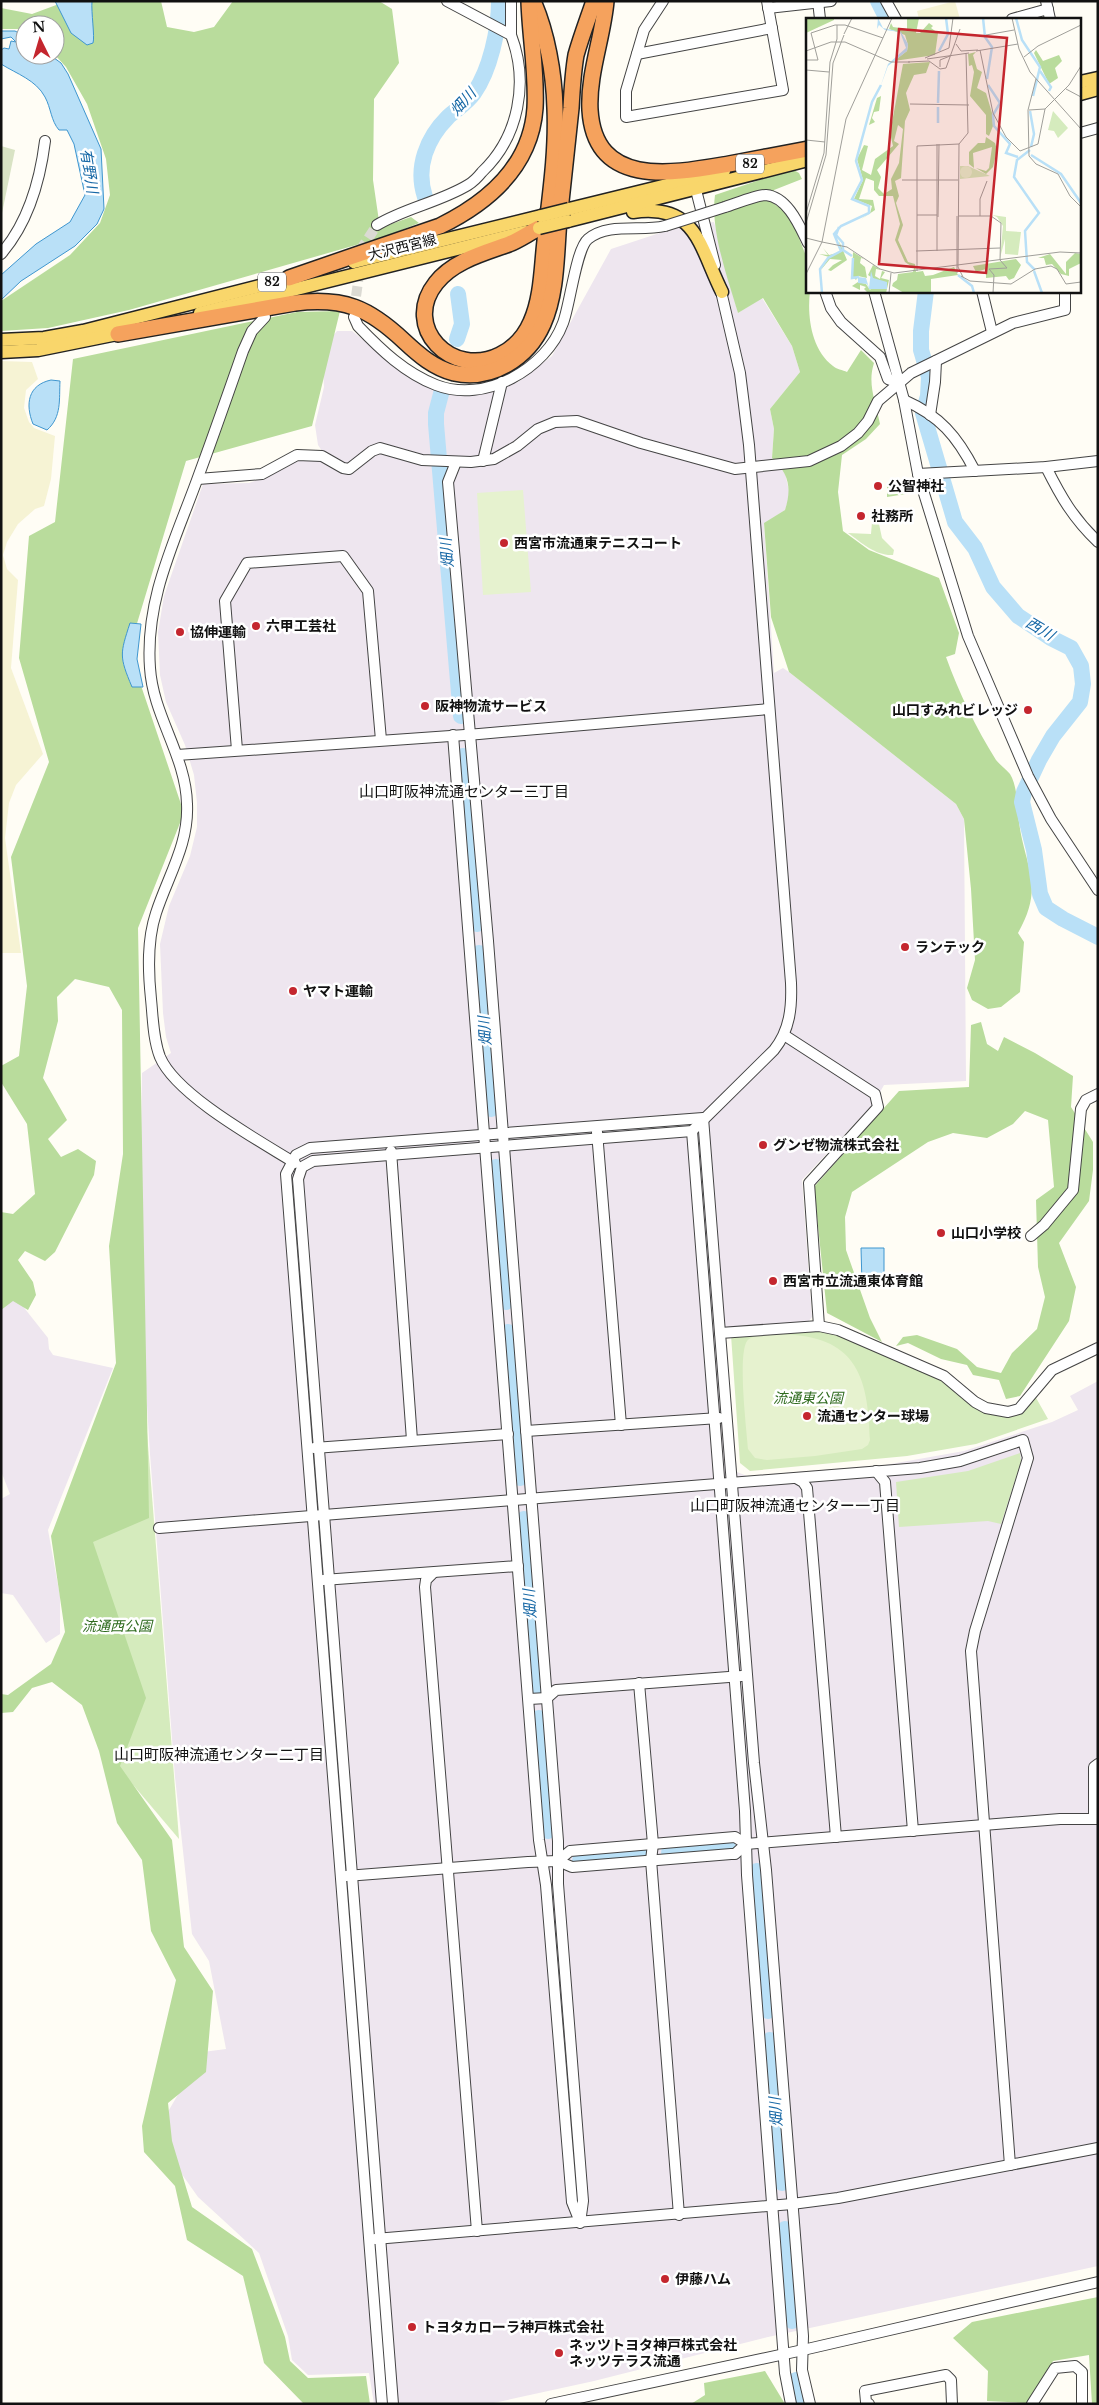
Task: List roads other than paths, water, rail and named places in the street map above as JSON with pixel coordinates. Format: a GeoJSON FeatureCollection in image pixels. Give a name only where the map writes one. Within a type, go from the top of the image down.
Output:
{"type":"FeatureCollection","features":[{"type":"Feature","properties":{"kind":"highway"},"geometry":{"type":"LineString","coordinates":[[289,278],[440,226],[462,215],[496,190],[522,157],[528,142],[535,109],[529,1]]}},
{"type":"Feature","properties":{"kind":"highway"},"geometry":{"type":"LineString","coordinates":[[533,1],[542,21],[555,108],[552,174],[542,272],[535,312],[522,337],[500,355],[478,361],[447,354],[433,340],[426,322],[427,303],[436,283],[464,262],[540,222]]}},
{"type":"Feature","properties":{"kind":"highway"},"geometry":{"type":"LineString","coordinates":[[118,334],[295,303],[338,302],[364,310],[386,324],[433,364],[456,373],[492,371],[512,363],[530,346],[543,324],[551,296],[576,56],[594,1]]}},
{"type":"Feature","properties":{"kind":"highway"},"geometry":{"type":"LineString","coordinates":[[606,1],[592,78],[590,109],[592,122],[600,144],[617,161],[640,172],[667,174],[806,149]]}},
{"type":"Feature","properties":{"kind":"highway"},"geometry":{"type":"LineString","coordinates":[[265,317],[277,309],[295,303]]}},
{"type":"Feature","properties":{"kind":"main road"},"geometry":{"type":"LineString","coordinates":[[1082,82],[1098,78]]}},
{"type":"Feature","properties":{"kind":"main road"},"geometry":{"type":"LineString","coordinates":[[1082,93],[1098,89]]}},
{"type":"Feature","properties":{"kind":"main road","name":"大沢西宮線"},"geometry":{"type":"LineString","coordinates":[[694,184],[806,150]]}},
{"type":"Feature","properties":{"kind":"main road","name":"大沢西宮線"},"geometry":{"type":"LineString","coordinates":[[1,340],[44,338],[83,331],[289,278],[540,222],[694,184],[806,160]]}},
{"type":"Feature","properties":{"kind":"main road"},"geometry":{"type":"LineString","coordinates":[[569,215],[653,210],[670,212],[678,216],[693,231],[722,292]]}},
{"type":"Feature","properties":{"kind":"main road","name":"大沢西宮線"},"geometry":{"type":"LineString","coordinates":[[1,352],[38,350],[118,334],[540,222]]}},
{"type":"Feature","properties":{"kind":"street"},"geometry":{"type":"LineString","coordinates":[[447,1],[511,34]]}},
{"type":"Feature","properties":{"kind":"street"},"geometry":{"type":"LineString","coordinates":[[377,225],[469,185],[489,166],[504,145],[512,129],[518,106],[520,78],[517,51],[511,34],[511,1]]}},
{"type":"Feature","properties":{"kind":"street"},"geometry":{"type":"LineString","coordinates":[[663,1],[644,30],[626,91],[626,117],[783,90],[768,5],[832,1]]}},
{"type":"Feature","properties":{"kind":"street"},"geometry":{"type":"LineString","coordinates":[[886,1],[895,18]]}},
{"type":"Feature","properties":{"kind":"street"},"geometry":{"type":"LineString","coordinates":[[818,2],[820,18]]}},
{"type":"Feature","properties":{"kind":"street"},"geometry":{"type":"LineString","coordinates":[[1016,18],[1048,10]]}},
{"type":"Feature","properties":{"kind":"street"},"geometry":{"type":"LineString","coordinates":[[637,54],[772,28]]}},
{"type":"Feature","properties":{"kind":"street"},"geometry":{"type":"LineString","coordinates":[[1082,132],[1098,128]]}},
{"type":"Feature","properties":{"kind":"street"},"geometry":{"type":"LineString","coordinates":[[1,254],[10,244],[37,187],[45,141]]}},
{"type":"Feature","properties":{"kind":"street"},"geometry":{"type":"LineString","coordinates":[[393,2404],[298,1178],[302,1168],[313,1161],[692,1131],[768,1056],[784,1035],[791,1011],[791,983],[750,468],[740,373],[722,292],[694,184]]}},
{"type":"Feature","properties":{"kind":"street"},"geometry":{"type":"LineString","coordinates":[[354,317],[358,326],[408,372],[437,386],[451,389],[466,389],[502,382],[527,371],[549,350],[557,337],[566,314],[581,249],[589,238],[621,229],[665,226],[766,195],[774,198],[794,213],[806,239]]}},
{"type":"Feature","properties":{"kind":"street"},"geometry":{"type":"LineString","coordinates":[[825,292],[832,308],[842,322],[880,357],[888,379],[899,383]]}},
{"type":"Feature","properties":{"kind":"street"},"geometry":{"type":"LineString","coordinates":[[874,292],[904,400],[918,474],[968,636],[1028,776],[1051,820],[1098,890]]}},
{"type":"Feature","properties":{"kind":"street"},"geometry":{"type":"LineString","coordinates":[[982,292],[992,332]]}},
{"type":"Feature","properties":{"kind":"street"},"geometry":{"type":"LineString","coordinates":[[198,479],[262,474],[297,455],[322,456],[343,468],[349,469],[372,451],[380,448],[422,460],[456,462],[494,460],[517,446],[538,429],[554,422],[577,421],[641,443],[735,469],[809,461],[841,446],[858,433],[868,421],[878,402],[899,383],[922,368],[992,332],[1013,323],[1065,310],[1065,292]]}},
{"type":"Feature","properties":{"kind":"street"},"geometry":{"type":"LineString","coordinates":[[265,317],[247,340],[159,584],[148,637],[153,689],[186,786],[187,822],[180,855],[155,915],[151,933],[149,968],[156,1045],[166,1068],[182,1088],[302,1168]]}},
{"type":"Feature","properties":{"kind":"street"},"geometry":{"type":"LineString","coordinates":[[926,411],[935,382],[934,362]]}},
{"type":"Feature","properties":{"kind":"street"},"geometry":{"type":"LineString","coordinates":[[483,461],[502,382]]}},
{"type":"Feature","properties":{"kind":"street"},"geometry":{"type":"LineString","coordinates":[[904,400],[926,411],[950,430],[975,471]]}},
{"type":"Feature","properties":{"kind":"street"},"geometry":{"type":"LineString","coordinates":[[918,474],[1046,467],[1098,461]]}},
{"type":"Feature","properties":{"kind":"street"},"geometry":{"type":"LineString","coordinates":[[456,462],[448,482],[488,941],[516,1315],[532,1498],[583,2201],[580,2223]]}},
{"type":"Feature","properties":{"kind":"street"},"geometry":{"type":"LineString","coordinates":[[1046,467],[1066,506],[1098,542]]}},
{"type":"Feature","properties":{"kind":"street"},"geometry":{"type":"LineString","coordinates":[[237,750],[225,601],[247,563],[333,556],[343,556],[368,591],[381,740]]}},
{"type":"Feature","properties":{"kind":"street"},"geometry":{"type":"LineString","coordinates":[[177,755],[470,734],[769,709]]}},
{"type":"Feature","properties":{"kind":"street"},"geometry":{"type":"LineString","coordinates":[[453,735],[542,1861],[555,1984],[572,2202],[580,2223]]}},
{"type":"Feature","properties":{"kind":"street"},"geometry":{"type":"LineString","coordinates":[[469,942],[488,941]]}},
{"type":"Feature","properties":{"kind":"street"},"geometry":{"type":"LineString","coordinates":[[784,1035],[875,1094],[878,1100],[878,1107],[809,1183],[819,1326]]}},
{"type":"Feature","properties":{"kind":"street"},"geometry":{"type":"LineString","coordinates":[[1031,1236],[1044,1225],[1073,1190],[1081,1109],[1086,1100],[1098,1094]]}},
{"type":"Feature","properties":{"kind":"street"},"geometry":{"type":"LineString","coordinates":[[382,2404],[286,1181],[291,1160],[302,1151],[310,1148],[704,1118]]}},
{"type":"Feature","properties":{"kind":"street"},"geometry":{"type":"LineString","coordinates":[[704,1118],[747,1676],[778,2024],[803,2350],[802,2370],[810,2404]]}},
{"type":"Feature","properties":{"kind":"street"},"geometry":{"type":"LineString","coordinates":[[596,1126],[621,1425]]}},
{"type":"Feature","properties":{"kind":"street"},"geometry":{"type":"LineString","coordinates":[[692,1131],[735,1676],[786,2389],[791,2404]]}},
{"type":"Feature","properties":{"kind":"street"},"geometry":{"type":"LineString","coordinates":[[391,1142],[412,1440]]}},
{"type":"Feature","properties":{"kind":"street"},"geometry":{"type":"LineString","coordinates":[[498,1317],[516,1315]]}},
{"type":"Feature","properties":{"kind":"street"},"geometry":{"type":"LineString","coordinates":[[720,1333],[819,1326],[838,1330],[944,1376],[975,1402],[993,1410],[1008,1412],[1019,1409],[1052,1370],[1098,1348]]}},
{"type":"Feature","properties":{"kind":"street"},"geometry":{"type":"LineString","coordinates":[[526,1431],[726,1417]]}},
{"type":"Feature","properties":{"kind":"street"},"geometry":{"type":"LineString","coordinates":[[307,1449],[508,1434]]}},
{"type":"Feature","properties":{"kind":"street"},"geometry":{"type":"LineString","coordinates":[[159,1528],[920,1468],[960,1461],[1023,1440],[1028,1458],[974,1631],[971,1651],[1010,2165]]}},
{"type":"Feature","properties":{"kind":"street"},"geometry":{"type":"LineString","coordinates":[[876,1472],[885,1482],[913,1831]]}},
{"type":"Feature","properties":{"kind":"street"},"geometry":{"type":"LineString","coordinates":[[796,1478],[803,1482],[807,1488],[836,1837]]}},
{"type":"Feature","properties":{"kind":"street"},"geometry":{"type":"LineString","coordinates":[[317,1580],[518,1566]]}},
{"type":"Feature","properties":{"kind":"street"},"geometry":{"type":"LineString","coordinates":[[433,1573],[426,1580],[425,1587],[477,2231]]}},
{"type":"Feature","properties":{"kind":"street"},"geometry":{"type":"LineString","coordinates":[[529,1699],[547,1698],[556,1690],[747,1676]]}},
{"type":"Feature","properties":{"kind":"street"},"geometry":{"type":"LineString","coordinates":[[639,1683],[653,1844],[651,1860],[679,2214]]}},
{"type":"Feature","properties":{"kind":"street"},"geometry":{"type":"LineString","coordinates":[[558,1861],[570,1850],[735,1838],[746,1844],[1060,1819],[1096,1819],[1094,1767],[1098,1764]]}},
{"type":"Feature","properties":{"kind":"street"},"geometry":{"type":"LineString","coordinates":[[340,1877],[542,1861],[558,1861],[572,1866],[735,1854],[746,1844]]}},
{"type":"Feature","properties":{"kind":"street"},"geometry":{"type":"LineString","coordinates":[[555,1984],[566,1984]]}},
{"type":"Feature","properties":{"kind":"street"},"geometry":{"type":"LineString","coordinates":[[759,2025],[778,2024]]}},
{"type":"Feature","properties":{"kind":"street"},"geometry":{"type":"LineString","coordinates":[[563,2098],[575,2098]]}},
{"type":"Feature","properties":{"kind":"street"},"geometry":{"type":"LineString","coordinates":[[369,2239],[773,2207],[1098,2148]]}},
{"type":"Feature","properties":{"kind":"street"},"geometry":{"type":"LineString","coordinates":[[551,2404],[803,2350],[1098,2282]]}},
{"type":"Feature","properties":{"kind":"street"},"geometry":{"type":"LineString","coordinates":[[1032,2404],[1055,2368],[1075,2366],[1082,2372],[1082,2404]]}},
{"type":"Feature","properties":{"kind":"street"},"geometry":{"type":"LineString","coordinates":[[869,2404],[866,2402],[865,2391],[946,2375],[951,2380],[952,2404]]}},
{"type":"Feature","properties":{"kind":"water"},"geometry":{"type":"Polygon","coordinates":[[[55,1],[92,1],[93,43],[87,45],[71,33],[65,21],[65,15],[62,15],[55,1]]]}},
{"type":"Feature","properties":{"kind":"water"},"geometry":{"type":"Polygon","coordinates":[[[1,31],[15,31],[15,41],[11,37],[1,39],[1,31]]]}},
{"type":"Feature","properties":{"kind":"water","name":"有野川"},"geometry":{"type":"Polygon","coordinates":[[[11,41],[15,42],[15,65],[62,65],[68,74],[101,149],[104,209],[97,224],[75,246],[21,281],[1,300],[1,275],[36,244],[70,222],[85,195],[74,144],[67,130],[59,130],[56,126],[45,97],[37,86],[1,64],[1,50],[4,48],[9,49],[11,41]]]}},
{"type":"Feature","properties":{"kind":"water"},"geometry":{"type":"Polygon","coordinates":[[[51,380],[60,381],[59,401],[55,419],[47,430],[33,424],[29,403],[30,396],[37,386],[51,380]]]}},
{"type":"Feature","properties":{"kind":"water"},"geometry":{"type":"Polygon","coordinates":[[[130,623],[141,624],[137,659],[143,687],[132,687],[123,661],[124,642],[130,623]]]}},
{"type":"Feature","properties":{"kind":"water"},"geometry":{"type":"Polygon","coordinates":[[[861,1248],[884,1248],[884,1283],[862,1283],[861,1248]]]}},
{"type":"Feature","properties":{"kind":"waterway","name":"畑川"},"geometry":{"type":"LineString","coordinates":[[425,197],[421,175],[425,154],[434,134],[441,125],[468,100],[480,84],[489,61],[495,37],[499,1]]}},
{"type":"Feature","properties":{"kind":"waterway","name":"西川"},"geometry":{"type":"LineString","coordinates":[[878,1],[886,18]]}},
{"type":"Feature","properties":{"kind":"waterway","name":"西川"},"geometry":{"type":"LineString","coordinates":[[926,292],[921,331],[921,350],[929,377],[928,396],[923,413],[955,522],[975,548],[993,587],[1018,616],[1051,638],[1071,648],[1081,666],[1083,684],[1080,702],[1053,736],[1039,760],[1024,792],[1022,802],[1034,850],[1040,894],[1046,908],[1098,937]]}},
{"type":"Feature","properties":{"kind":"waterway","name":"畑川"},"geometry":{"type":"LineString","coordinates":[[457,339],[462,324],[458,294]]}},
{"type":"Feature","properties":{"kind":"waterway","name":"畑川"},"geometry":{"type":"LineString","coordinates":[[442,390],[436,413],[436,424],[461,716]]}},
{"type":"Feature","properties":{"kind":"waterway","name":"畑川"},"geometry":{"type":"LineString","coordinates":[[463,756],[477,924]]}},
{"type":"Feature","properties":{"kind":"waterway","name":"畑川"},"geometry":{"type":"LineString","coordinates":[[479,953],[491,1109]]}},
{"type":"Feature","properties":{"kind":"waterway","name":"畑川"},"geometry":{"type":"LineString","coordinates":[[496,1167],[506,1302]]}},
{"type":"Feature","properties":{"kind":"waterway","name":"畑川"},"geometry":{"type":"LineString","coordinates":[[508,1332],[520,1478]]}},
{"type":"Feature","properties":{"kind":"waterway","name":"畑川"},"geometry":{"type":"LineString","coordinates":[[524,1519],[537,1689]]}},
{"type":"Feature","properties":{"kind":"waterway","name":"畑川"},"geometry":{"type":"LineString","coordinates":[[539,1718],[548,1831]]}},
{"type":"Feature","properties":{"kind":"waterway","name":"畑川"},"geometry":{"type":"LineString","coordinates":[[669,1852],[728,1847]]}},
{"type":"Feature","properties":{"kind":"waterway","name":"畑川"},"geometry":{"type":"LineString","coordinates":[[580,1860],[640,1855]]}},
{"type":"Feature","properties":{"kind":"waterway","name":"畑川"},"geometry":{"type":"LineString","coordinates":[[757,1871],[768,2011]]}},
{"type":"Feature","properties":{"kind":"waterway","name":"畑川"},"geometry":{"type":"LineString","coordinates":[[770,2040],[782,2183]]}},
{"type":"Feature","properties":{"kind":"waterway","name":"畑川"},"geometry":{"type":"LineString","coordinates":[[785,2229],[792,2321]]}},
{"type":"Feature","properties":{"kind":"waterway","name":"畑川"},"geometry":{"type":"LineString","coordinates":[[796,2380],[802,2404]]}},
{"type":"Feature","properties":{"kind":"tunnel"},"geometry":{"type":"LineString","coordinates":[[354,311],[363,246],[377,225]]}},
{"type":"Feature","properties":{"kind":"place","name":"公智神社"},"geometry":{"type":"Point","coordinates":[878,486]}},
{"type":"Feature","properties":{"kind":"place","name":"社務所"},"geometry":{"type":"Point","coordinates":[861,516]}},
{"type":"Feature","properties":{"kind":"place","name":"西宮市流通東テニスコート"},"geometry":{"type":"Point","coordinates":[504,543]}},
{"type":"Feature","properties":{"kind":"place","name":"六甲工芸社"},"geometry":{"type":"Point","coordinates":[256,626]}},
{"type":"Feature","properties":{"kind":"place","name":"協伸運輸"},"geometry":{"type":"Point","coordinates":[180,632]}},
{"type":"Feature","properties":{"kind":"place","name":"阪神物流サービス"},"geometry":{"type":"Point","coordinates":[425,706]}},
{"type":"Feature","properties":{"kind":"place","name":"山口すみれビレッジ"},"geometry":{"type":"Point","coordinates":[1028,710]}},
{"type":"Feature","properties":{"kind":"place","name":"ランテック"},"geometry":{"type":"Point","coordinates":[905,947]}},
{"type":"Feature","properties":{"kind":"place","name":"ヤマト運輸"},"geometry":{"type":"Point","coordinates":[293,991]}},
{"type":"Feature","properties":{"kind":"place","name":"グンゼ物流株式会社"},"geometry":{"type":"Point","coordinates":[763,1145]}},
{"type":"Feature","properties":{"kind":"place","name":"山口小学校"},"geometry":{"type":"Point","coordinates":[941,1233]}},
{"type":"Feature","properties":{"kind":"place","name":"西宮市立流通東体育館"},"geometry":{"type":"Point","coordinates":[773,1281]}},
{"type":"Feature","properties":{"kind":"place","name":"流通センター球場"},"geometry":{"type":"Point","coordinates":[807,1416]}},
{"type":"Feature","properties":{"kind":"place","name":"伊藤ハム"},"geometry":{"type":"Point","coordinates":[665,2279]}},
{"type":"Feature","properties":{"kind":"place","name":"トヨタカローラ神戸株式会社"},"geometry":{"type":"Point","coordinates":[412,2327]}},
{"type":"Feature","properties":{"kind":"place","name":"ネッツトヨタ神戸株式会社 ネッツテラス流通"},"geometry":{"type":"Point","coordinates":[559,2353]}},
{"type":"Feature","properties":{"kind":"district","name":"山口町阪神流通センター三丁目"},"geometry":{"type":"Point","coordinates":[464,792]}},
{"type":"Feature","properties":{"kind":"district","name":"山口町阪神流通センター一丁目"},"geometry":{"type":"Point","coordinates":[795,1506]}},
{"type":"Feature","properties":{"kind":"district","name":"山口町阪神流通センター二丁目"},"geometry":{"type":"Point","coordinates":[219,1755]}},
{"type":"Feature","properties":{"kind":"park label","name":"流通東公園"},"geometry":{"type":"Point","coordinates":[808,1398]}},
{"type":"Feature","properties":{"kind":"park label","name":"流通西公園"},"geometry":{"type":"Point","coordinates":[117,1626]}}]}
